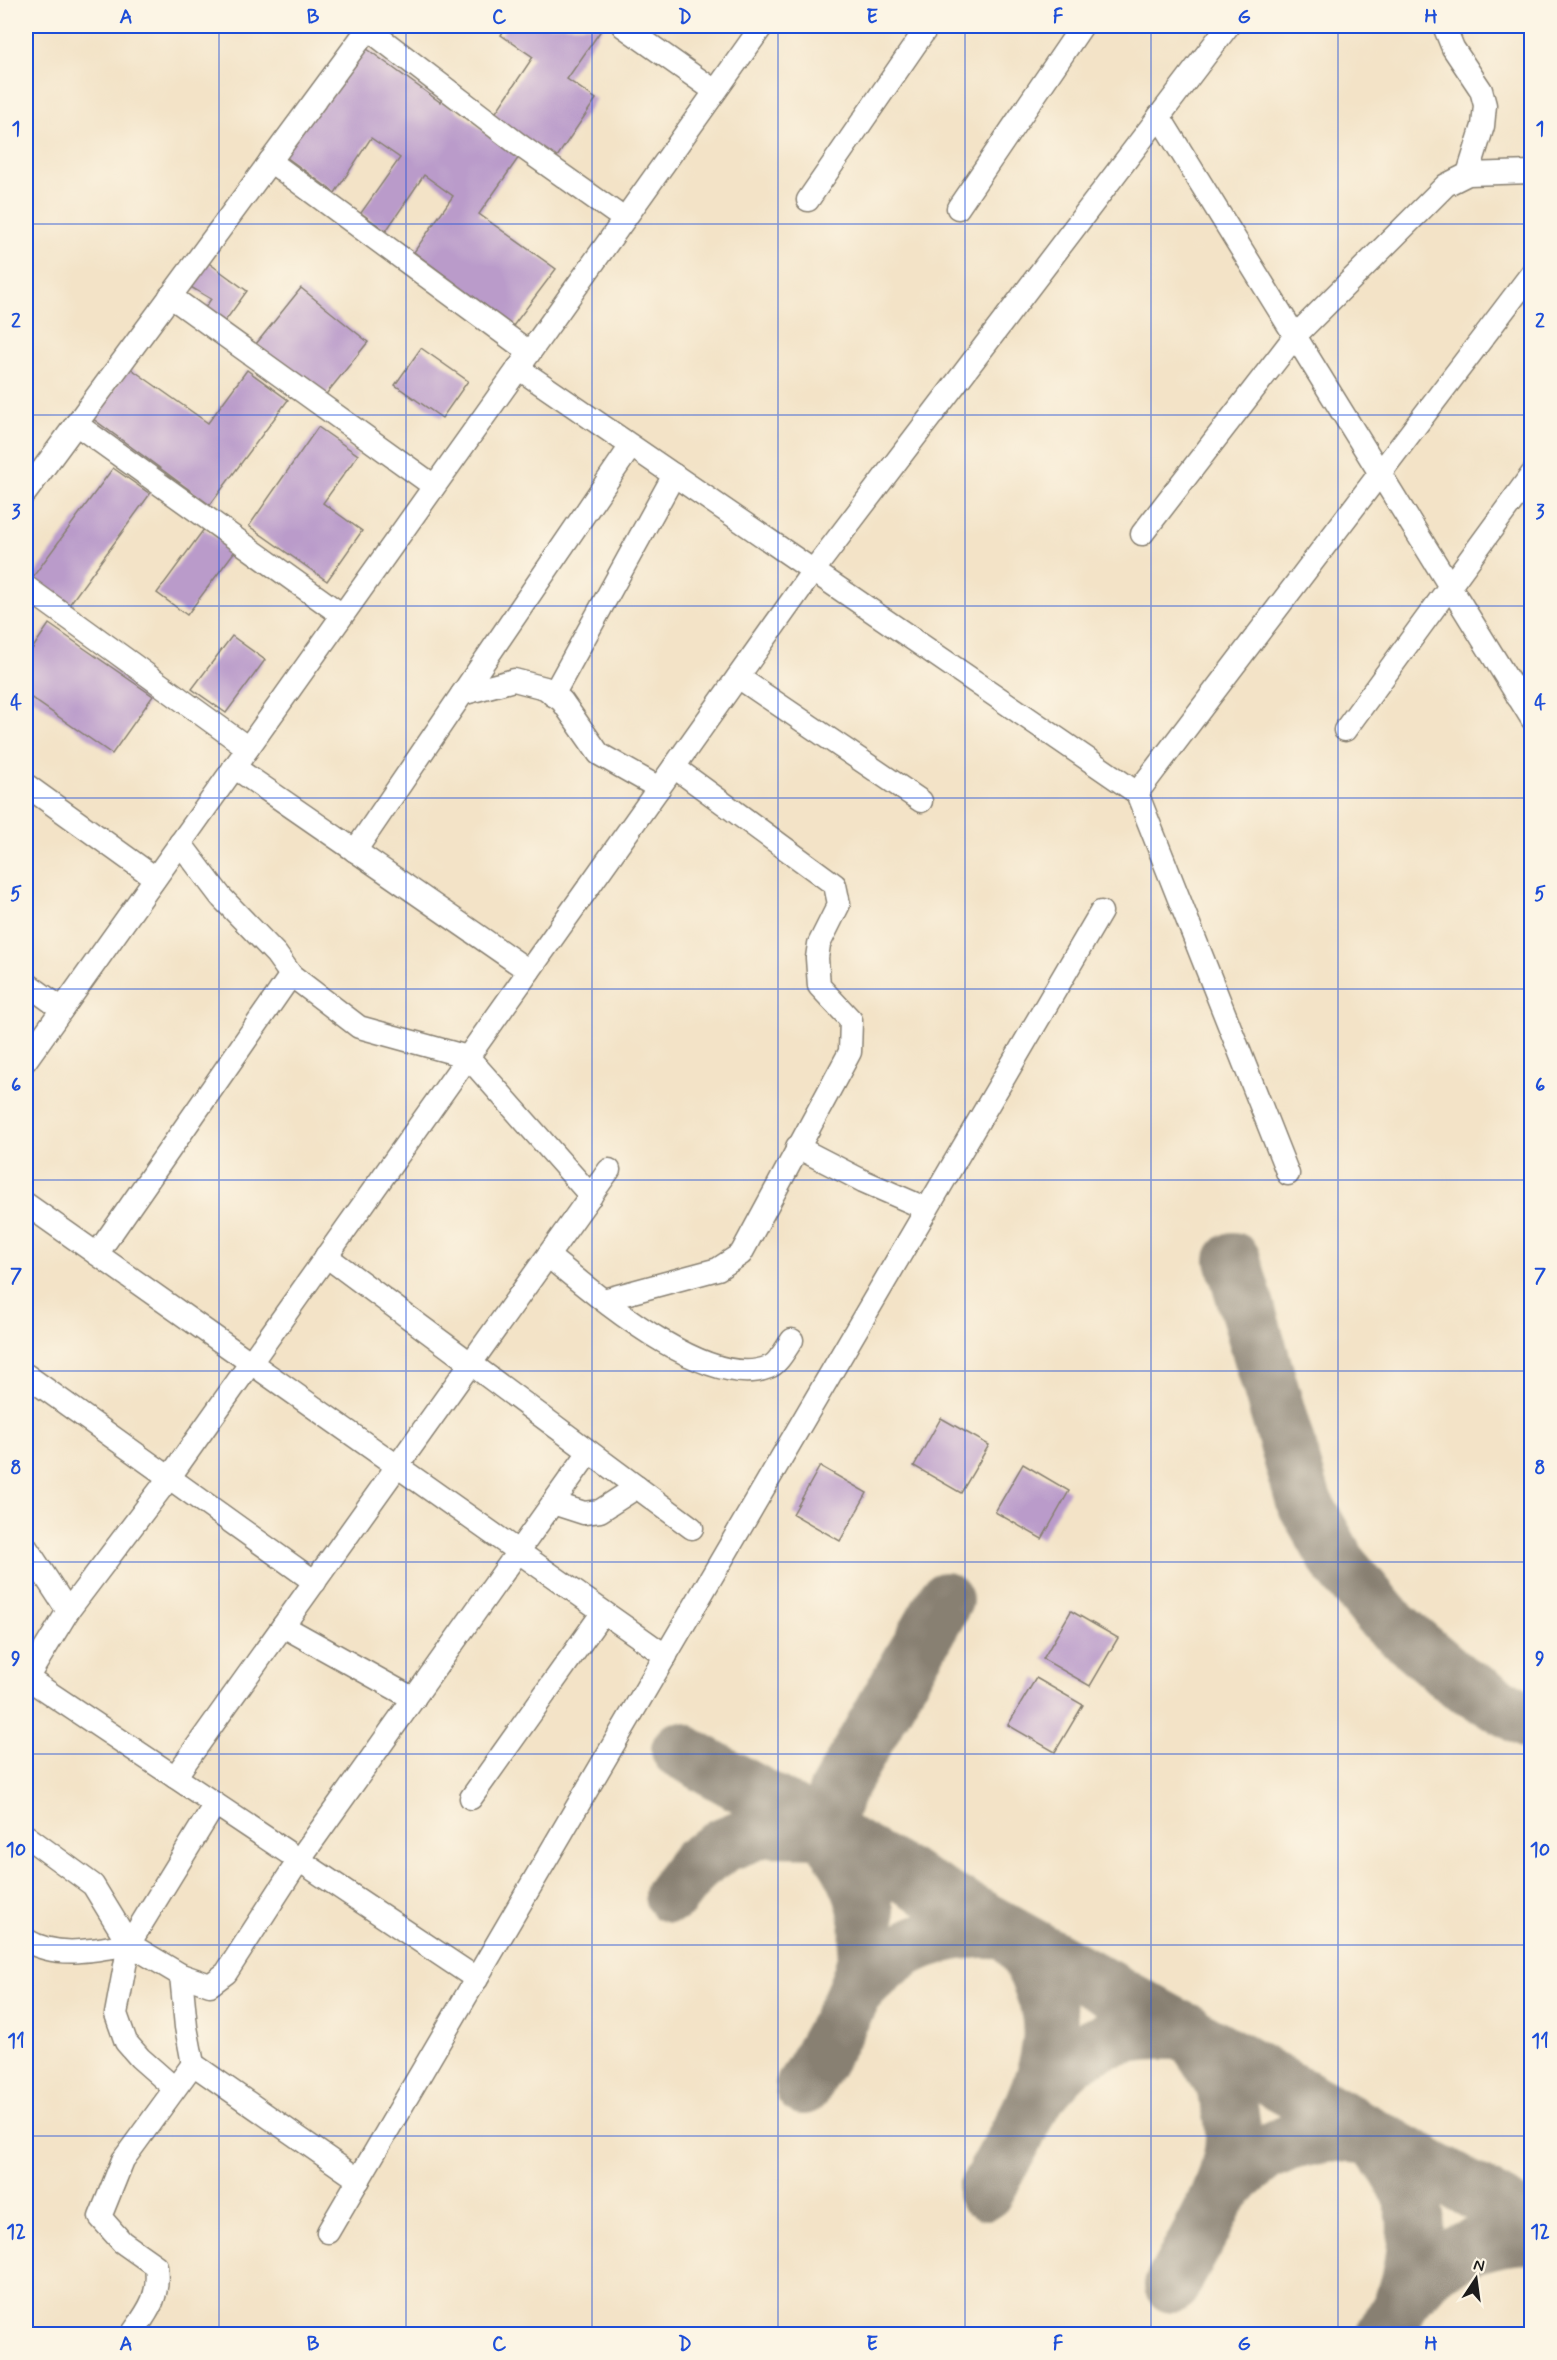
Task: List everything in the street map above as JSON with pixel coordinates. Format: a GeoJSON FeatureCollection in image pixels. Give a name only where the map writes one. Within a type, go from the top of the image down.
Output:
{"type":"FeatureCollection","features":[{"type":"Feature","properties":{"kind":"street"},"geometry":{"type":"LineString","coordinates":[[623,26],[715,91]]}},
{"type":"Feature","properties":{"kind":"street"},"geometry":{"type":"LineString","coordinates":[[26,1060],[762,26]]}},
{"type":"Feature","properties":{"kind":"street"},"geometry":{"type":"LineString","coordinates":[[808,200],[928,26]]}},
{"type":"Feature","properties":{"kind":"street"},"geometry":{"type":"LineString","coordinates":[[958,208],[1082,26]]}},
{"type":"Feature","properties":{"kind":"street"},"geometry":{"type":"LineString","coordinates":[[477,1979],[26,1679],[68,1611],[169,1478],[813,571],[1228,26]]}},
{"type":"Feature","properties":{"kind":"street"},"geometry":{"type":"LineString","coordinates":[[1444,26],[1452,48],[1481,90],[1485,105],[1483,126],[1468,174]]}},
{"type":"Feature","properties":{"kind":"street"},"geometry":{"type":"LineString","coordinates":[[26,492],[369,27],[518,144],[624,219]]}},
{"type":"Feature","properties":{"kind":"street"},"geometry":{"type":"LineString","coordinates":[[1159,116],[1532,719]]}},
{"type":"Feature","properties":{"kind":"street"},"geometry":{"type":"LineString","coordinates":[[270,161],[632,446],[1137,793],[1288,1174]]}},
{"type":"Feature","properties":{"kind":"street"},"geometry":{"type":"LineString","coordinates":[[1142,534],[1295,336],[1446,184],[1468,174],[1532,172]]}},
{"type":"Feature","properties":{"kind":"street"},"geometry":{"type":"LineString","coordinates":[[1137,793],[1530,279]]}},
{"type":"Feature","properties":{"kind":"street"},"geometry":{"type":"LineString","coordinates":[[170,296],[434,486]]}},
{"type":"Feature","properties":{"kind":"street"},"geometry":{"type":"LineString","coordinates":[[76,424],[342,615]]}},
{"type":"Feature","properties":{"kind":"street"},"geometry":{"type":"LineString","coordinates":[[355,850],[632,446]]}},
{"type":"Feature","properties":{"kind":"street"},"geometry":{"type":"LineString","coordinates":[[1346,730],[1532,474]]}},
{"type":"Feature","properties":{"kind":"street"},"geometry":{"type":"LineString","coordinates":[[553,695],[674,475]]}},
{"type":"Feature","properties":{"kind":"street"},"geometry":{"type":"LineString","coordinates":[[26,587],[248,748]]}},
{"type":"Feature","properties":{"kind":"street"},"geometry":{"type":"LineString","coordinates":[[738,677],[921,801]]}},
{"type":"Feature","properties":{"kind":"street"},"geometry":{"type":"LineString","coordinates":[[1518,696],[1532,677]]}},
{"type":"Feature","properties":{"kind":"street"},"geometry":{"type":"LineString","coordinates":[[462,694],[514,680],[545,688],[562,701],[599,754],[658,788]]}},
{"type":"Feature","properties":{"kind":"street"},"geometry":{"type":"LineString","coordinates":[[234,767],[529,971]]}},
{"type":"Feature","properties":{"kind":"street"},"geometry":{"type":"LineString","coordinates":[[603,1300],[718,1269],[741,1254],[850,1052],[850,1020],[819,986],[817,958],[819,944],[839,904],[835,885],[674,767]]}},
{"type":"Feature","properties":{"kind":"street"},"geometry":{"type":"LineString","coordinates":[[26,785],[155,878]]}},
{"type":"Feature","properties":{"kind":"street"},"geometry":{"type":"LineString","coordinates":[[180,843],[221,897],[276,954],[291,975],[359,1027],[468,1057],[591,1196]]}},
{"type":"Feature","properties":{"kind":"street"},"geometry":{"type":"LineString","coordinates":[[328,2232],[1101,912]]}},
{"type":"Feature","properties":{"kind":"street"},"geometry":{"type":"LineString","coordinates":[[97,1254],[291,975]]}},
{"type":"Feature","properties":{"kind":"street"},"geometry":{"type":"LineString","coordinates":[[26,983],[62,1009]]}},
{"type":"Feature","properties":{"kind":"street"},"geometry":{"type":"LineString","coordinates":[[797,1147],[863,1181],[927,1209]]}},
{"type":"Feature","properties":{"kind":"street"},"geometry":{"type":"LineString","coordinates":[[175,1777],[609,1170]]}},
{"type":"Feature","properties":{"kind":"street"},"geometry":{"type":"LineString","coordinates":[[26,1204],[666,1656]]}},
{"type":"Feature","properties":{"kind":"street"},"geometry":{"type":"LineString","coordinates":[[326,1256],[692,1528]]}},
{"type":"Feature","properties":{"kind":"street"},"geometry":{"type":"LineString","coordinates":[[548,1256],[636,1326],[707,1365],[753,1372],[772,1366],[792,1340]]}},
{"type":"Feature","properties":{"kind":"street"},"geometry":{"type":"LineString","coordinates":[[26,1375],[315,1582]]}},
{"type":"Feature","properties":{"kind":"street"},"geometry":{"type":"LineString","coordinates":[[26,1836],[93,1885],[129,1944],[181,1975],[210,1985],[226,1973],[299,1860],[589,1452]]}},
{"type":"Feature","properties":{"kind":"street"},"geometry":{"type":"LineString","coordinates":[[553,1503],[584,1513],[600,1511],[637,1487]]}},
{"type":"Feature","properties":{"kind":"street"},"geometry":{"type":"LineString","coordinates":[[26,1546],[68,1611]]}},
{"type":"Feature","properties":{"kind":"street"},"geometry":{"type":"LineString","coordinates":[[471,1798],[603,1612]]}},
{"type":"Feature","properties":{"kind":"street"},"geometry":{"type":"LineString","coordinates":[[283,1626],[414,1699]]}},
{"type":"Feature","properties":{"kind":"street"},"geometry":{"type":"LineString","coordinates":[[174,2088],[140,2058],[126,2042],[116,2014],[129,1944],[215,1804]]}},
{"type":"Feature","properties":{"kind":"street"},"geometry":{"type":"LineString","coordinates":[[26,1940],[33,1945],[63,1952],[90,1951],[129,1944]]}},
{"type":"Feature","properties":{"kind":"street"},"geometry":{"type":"LineString","coordinates":[[181,1975],[186,2027],[193,2064],[359,2180]]}},
{"type":"Feature","properties":{"kind":"street"},"geometry":{"type":"LineString","coordinates":[[132,2334],[148,2311],[158,2284],[156,2266],[122,2242],[100,2217],[123,2160],[193,2064]]}},
{"type":"Feature","properties":{"kind":"building"},"geometry":{"type":"Polygon","coordinates":[[[507,26],[604,26],[567,79],[596,99],[555,160],[492,118],[533,57],[501,35],[507,26]]]}},
{"type":"Feature","properties":{"kind":"building"},"geometry":{"type":"Polygon","coordinates":[[[363,46],[440,102],[442,100],[519,157],[479,214],[556,269],[513,326],[414,252],[453,196],[424,175],[386,231],[361,213],[400,158],[371,138],[335,193],[282,154],[363,46]]]}},
{"type":"Feature","properties":{"kind":"building"},"geometry":{"type":"Polygon","coordinates":[[[206,261],[247,291],[223,324],[204,309],[211,299],[189,286],[206,261]]]}},
{"type":"Feature","properties":{"kind":"building"},"geometry":{"type":"Polygon","coordinates":[[[301,288],[368,342],[323,398],[256,344],[301,288]]]}},
{"type":"Feature","properties":{"kind":"building"},"geometry":{"type":"Polygon","coordinates":[[[421,348],[468,381],[442,418],[395,385],[421,348]]]}},
{"type":"Feature","properties":{"kind":"building"},"geometry":{"type":"Polygon","coordinates":[[[130,368],[208,423],[247,370],[288,400],[210,505],[92,418],[130,368]]]}},
{"type":"Feature","properties":{"kind":"building"},"geometry":{"type":"Polygon","coordinates":[[[318,427],[358,455],[323,503],[362,531],[327,581],[249,526],[318,427]]]}},
{"type":"Feature","properties":{"kind":"building"},"geometry":{"type":"Polygon","coordinates":[[[113,468],[150,494],[69,605],[32,578],[113,468]]]}},
{"type":"Feature","properties":{"kind":"building"},"geometry":{"type":"Polygon","coordinates":[[[204,529],[235,551],[187,615],[157,593],[204,529]]]}},
{"type":"Feature","properties":{"kind":"building"},"geometry":{"type":"Polygon","coordinates":[[[49,624],[153,696],[112,754],[26,694],[26,658],[49,624]]]}},
{"type":"Feature","properties":{"kind":"building"},"geometry":{"type":"Polygon","coordinates":[[[232,636],[265,660],[226,713],[192,689],[232,636]]]}},
{"type":"Feature","properties":{"kind":"building"},"geometry":{"type":"Polygon","coordinates":[[[941,1418],[989,1445],[961,1493],[914,1466],[941,1418]]]}},
{"type":"Feature","properties":{"kind":"building"},"geometry":{"type":"Polygon","coordinates":[[[1023,1464],[1069,1491],[1042,1539],[995,1512],[1023,1464]]]}},
{"type":"Feature","properties":{"kind":"building"},"geometry":{"type":"Polygon","coordinates":[[[820,1466],[867,1493],[840,1541],[793,1514],[820,1466]]]}},
{"type":"Feature","properties":{"kind":"building"},"geometry":{"type":"Polygon","coordinates":[[[1071,1611],[1118,1638],[1090,1686],[1043,1659],[1071,1611]]]}},
{"type":"Feature","properties":{"kind":"building"},"geometry":{"type":"Polygon","coordinates":[[[1036,1678],[1083,1705],[1055,1752],[1008,1725],[1036,1678]]]}},
{"type":"Feature","properties":{"kind":"taxiway"},"geometry":{"type":"LineString","coordinates":[[1233,1260],[1304,1502],[1338,1562],[1384,1618],[1458,1681],[1532,1723]]}},
{"type":"Feature","properties":{"kind":"taxiway"},"geometry":{"type":"LineString","coordinates":[[824,1830],[836,1793],[945,1600]]}},
{"type":"Feature","properties":{"kind":"taxiway"},"geometry":{"type":"LineString","coordinates":[[679,1750],[1532,2224]]}},
{"type":"Feature","properties":{"kind":"taxiway"},"geometry":{"type":"LineString","coordinates":[[672,1895],[695,1865],[723,1845],[763,1829],[824,1830],[849,1866],[863,1899],[868,1930],[864,1960],[855,1990],[803,2087]]}},
{"type":"Feature","properties":{"kind":"taxiway"},"geometry":{"type":"LineString","coordinates":[[854,1993],[881,1966],[895,1956],[925,1940],[941,1935],[980,1930],[1000,1931],[1011,1935],[1023,1947],[1046,1998],[1050,2016],[1047,2063],[1025,2120],[985,2192]]}},
{"type":"Feature","properties":{"kind":"taxiway"},"geometry":{"type":"LineString","coordinates":[[1035,2099],[1066,2065],[1093,2046],[1139,2033],[1189,2032],[1214,2068],[1228,2100],[1233,2131],[1230,2160],[1222,2189],[1172,2285]]}},
{"type":"Feature","properties":{"kind":"taxiway"},"geometry":{"type":"LineString","coordinates":[[1219,2197],[1239,2175],[1264,2154],[1288,2143],[1329,2133],[1373,2137],[1391,2160],[1406,2186],[1413,2205],[1416,2227],[1414,2254],[1406,2292],[1384,2334]]}},
{"type":"Feature","properties":{"kind":"taxiway"},"geometry":{"type":"LineString","coordinates":[[1402,2301],[1427,2273],[1463,2250],[1504,2238],[1532,2236]]}}]}
